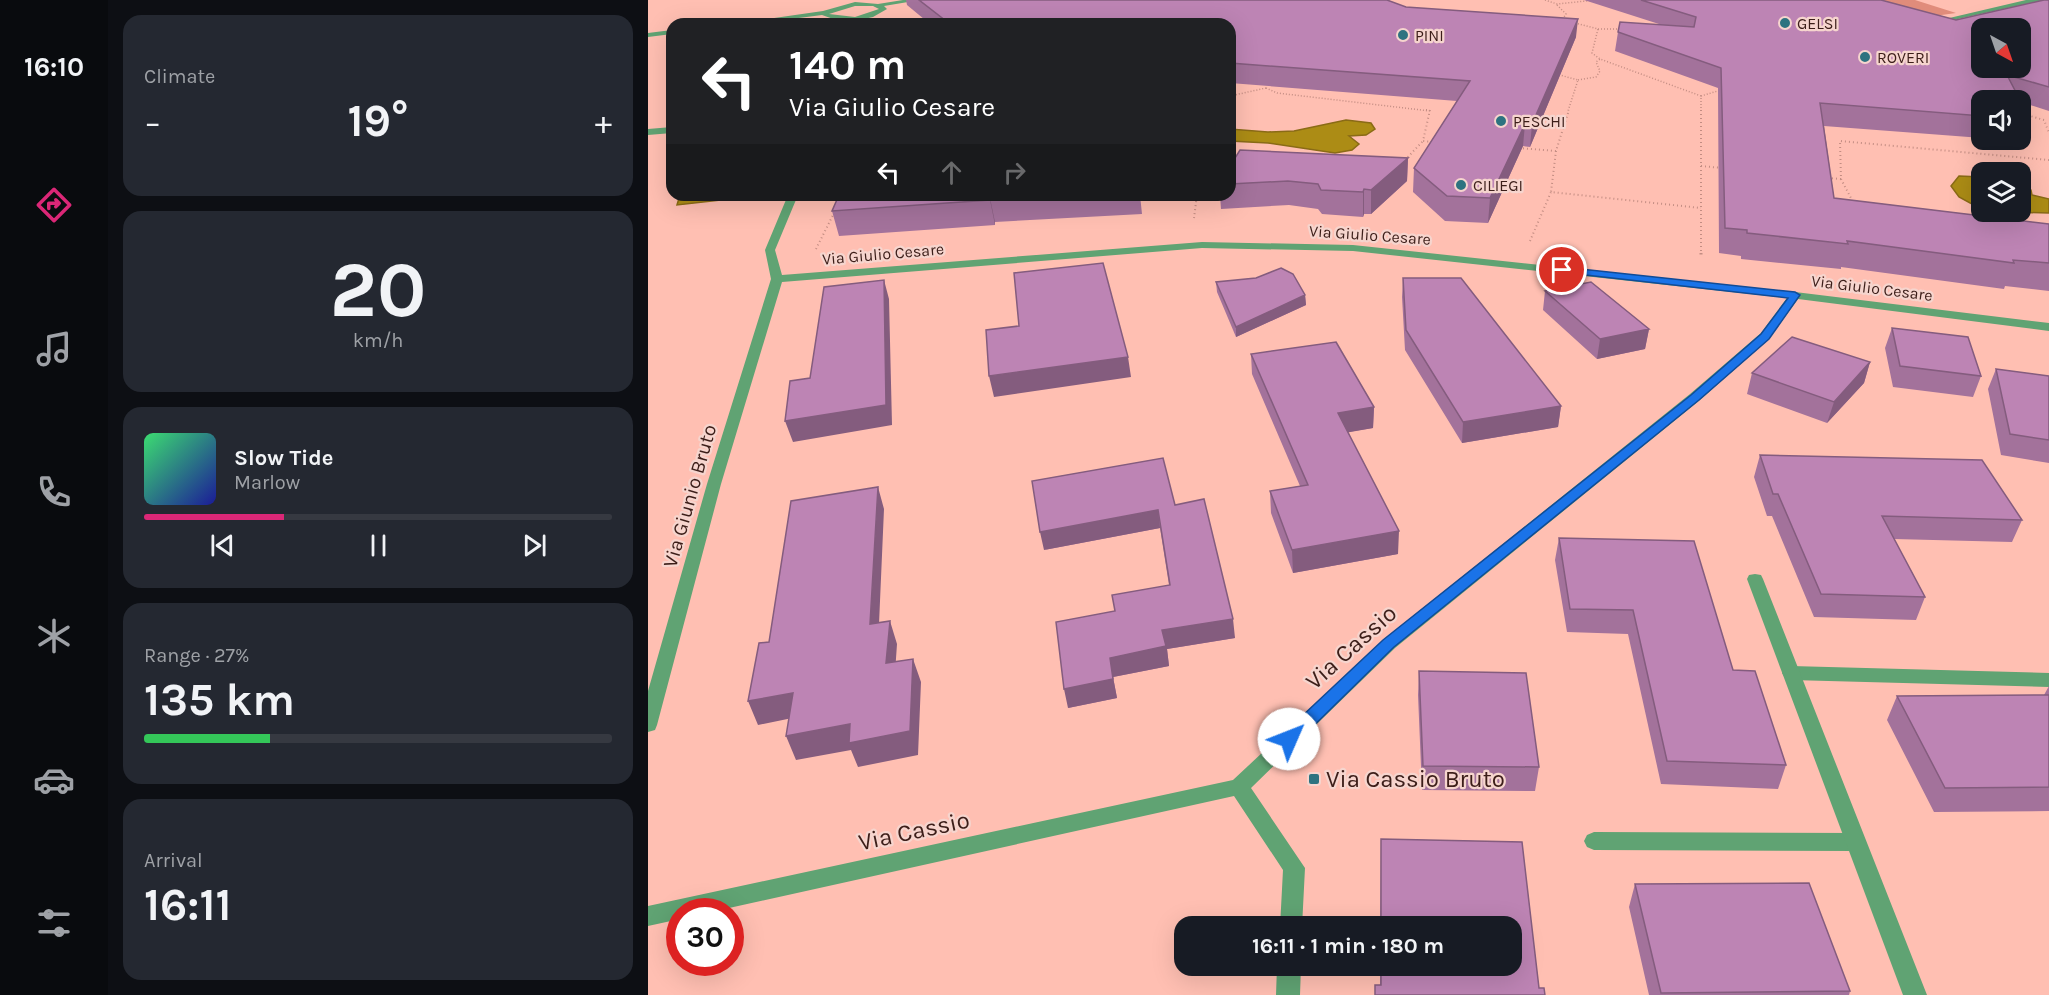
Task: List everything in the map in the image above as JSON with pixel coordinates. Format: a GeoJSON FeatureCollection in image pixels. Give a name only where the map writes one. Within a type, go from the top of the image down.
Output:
{"type":"FeatureCollection","features":[{"type":"Feature","properties":{"kind":"street"},"geometry":{"type":"LineString","coordinates":[[784,18],[824,13],[843,2],[880,5],[917,0]]}},
{"type":"Feature","properties":{"kind":"street"},"geometry":{"type":"LineString","coordinates":[[1922,22],[1932,23],[2026,2],[2049,1]]}},
{"type":"Feature","properties":{"kind":"street"},"geometry":{"type":"LineString","coordinates":[[868,18],[884,9],[880,5]]}},
{"type":"Feature","properties":{"kind":"street"},"geometry":{"type":"LineString","coordinates":[[824,13],[827,16],[838,18]]}},
{"type":"Feature","properties":{"kind":"street"},"geometry":{"type":"LineString","coordinates":[[648,35],[666,33]]}},
{"type":"Feature","properties":{"kind":"street"},"geometry":{"type":"LineString","coordinates":[[648,132],[666,130]]}},
{"type":"Feature","properties":{"kind":"street"},"geometry":{"type":"LineString","coordinates":[[777,279],[770,250],[790,201]]}},
{"type":"Feature","properties":{"kind":"street","name":"Via Giulio Cesare"},"geometry":{"type":"LineString","coordinates":[[777,279],[1202,245],[1353,248],[1795,295],[2049,327]]}},
{"type":"Feature","properties":{"kind":"street","name":"Via Giunio Bruto"},"geometry":{"type":"LineString","coordinates":[[648,725],[714,484],[777,279]]}},
{"type":"Feature","properties":{"kind":"street","name":"Via Cassio"},"geometry":{"type":"LineString","coordinates":[[648,916],[1239,787],[1389,644],[1695,397],[1765,336],[1795,295]]}},
{"type":"Feature","properties":{"kind":"street"},"geometry":{"type":"LineString","coordinates":[[1755,579],[1915,995]]}},
{"type":"Feature","properties":{"kind":"street"},"geometry":{"type":"LineString","coordinates":[[1791,673],[2049,680]]}},
{"type":"Feature","properties":{"kind":"street"},"geometry":{"type":"LineString","coordinates":[[1239,787],[1294,868],[1292,916]]}},
{"type":"Feature","properties":{"kind":"street"},"geometry":{"type":"LineString","coordinates":[[1594,841],[1856,842]]}},
{"type":"Feature","properties":{"kind":"street"},"geometry":{"type":"LineString","coordinates":[[1288,995],[1289,976]]}},
{"type":"Feature","properties":{"kind":"path"},"geometry":{"type":"LineString","coordinates":[[1545,0],[1557,4],[1596,0]]}},
{"type":"Feature","properties":{"kind":"path"},"geometry":{"type":"LineString","coordinates":[[1557,4],[1566,14],[1562,20],[1598,29],[1631,29]]}},
{"type":"Feature","properties":{"kind":"path"},"geometry":{"type":"LineString","coordinates":[[1598,29],[1592,53],[1600,59],[1701,96],[1720,89],[1731,90]]}},
{"type":"Feature","properties":{"kind":"path"},"geometry":{"type":"LineString","coordinates":[[1548,72],[1578,80],[1596,77],[1600,71],[1596,62],[1600,59]]}},
{"type":"Feature","properties":{"kind":"path"},"geometry":{"type":"LineString","coordinates":[[1578,80],[1557,151],[1551,192],[1701,208]]}},
{"type":"Feature","properties":{"kind":"path"},"geometry":{"type":"LineString","coordinates":[[1266,88],[1270,82]]}},
{"type":"Feature","properties":{"kind":"path"},"geometry":{"type":"LineString","coordinates":[[1236,95],[1266,88],[1277,93],[1430,110],[1423,141],[1400,167]]}},
{"type":"Feature","properties":{"kind":"path"},"geometry":{"type":"LineString","coordinates":[[1701,96],[1701,260]]}},
{"type":"Feature","properties":{"kind":"path"},"geometry":{"type":"LineString","coordinates":[[2031,116],[2044,120],[2049,133]]}},
{"type":"Feature","properties":{"kind":"path"},"geometry":{"type":"LineString","coordinates":[[1423,141],[1434,142]]}},
{"type":"Feature","properties":{"kind":"path"},"geometry":{"type":"LineString","coordinates":[[1856,208],[1841,179],[1840,141],[2049,160]]}},
{"type":"Feature","properties":{"kind":"path"},"geometry":{"type":"LineString","coordinates":[[1512,148],[1557,151]]}},
{"type":"Feature","properties":{"kind":"path"},"geometry":{"type":"LineString","coordinates":[[1701,166],[1724,169]]}},
{"type":"Feature","properties":{"kind":"path"},"geometry":{"type":"LineString","coordinates":[[1818,177],[1841,179]]}},
{"type":"Feature","properties":{"kind":"path"},"geometry":{"type":"LineString","coordinates":[[1192,223],[1196,213],[1197,201]]}},
{"type":"Feature","properties":{"kind":"shaded area"},"geometry":{"type":"Polygon","coordinates":[[[1865,0],[1915,0],[1956,13],[1920,18],[1865,0]]]}},
{"type":"Feature","properties":{"kind":"shaded area"},"geometry":{"type":"Polygon","coordinates":[[[1346,120],[1371,123],[1375,129],[1366,135],[1349,136],[1359,144],[1352,150],[1335,153],[1268,143],[1236,141],[1236,129],[1294,131],[1346,120]]]}},
{"type":"Feature","properties":{"kind":"shaded area"},"geometry":{"type":"Polygon","coordinates":[[[1959,176],[1971,177],[1971,204],[1959,197],[1951,186],[1959,176]]]}},
{"type":"Feature","properties":{"kind":"shaded area"},"geometry":{"type":"Polygon","coordinates":[[[2031,190],[2032,195],[2049,199],[2049,213],[2031,213],[2031,190]]]}},
{"type":"Feature","properties":{"kind":"shaded area"},"geometry":{"type":"Polygon","coordinates":[[[678,201],[712,201],[677,205],[678,201]]]}},
{"type":"Feature","properties":{"kind":"building"},"geometry":{"type":"Polygon","coordinates":[[[919,0],[1387,0],[1406,7],[1578,19],[1532,124],[1525,124],[1490,198],[1447,196],[1414,168],[1470,81],[1236,63],[1236,18],[942,18],[919,0]]]}},
{"type":"Feature","properties":{"kind":"building"},"geometry":{"type":"Polygon","coordinates":[[[1641,0],[1881,0],[1956,20],[2049,0],[2049,87],[2018,78],[2031,78],[2031,18],[1971,18],[1971,78],[2009,78],[2015,90],[1971,90],[1971,115],[1820,103],[1834,198],[1971,215],[1971,222],[2049,224],[2049,263],[2013,260],[2014,263],[1847,241],[1848,244],[1747,233],[1747,230],[1725,228],[1721,68],[1618,32],[1620,22],[1694,27],[1696,17],[1641,0]]]}},
{"type":"Feature","properties":{"kind":"building"},"geometry":{"type":"Polygon","coordinates":[[[1240,150],[1408,158],[1371,190],[1364,189],[1363,192],[1321,190],[1318,184],[1288,181],[1236,184],[1236,156],[1240,150]]]}},
{"type":"Feature","properties":{"kind":"building"},"geometry":{"type":"Polygon","coordinates":[[[836,201],[976,201],[832,211],[836,201]]]}},
{"type":"Feature","properties":{"kind":"building"},"geometry":{"type":"Polygon","coordinates":[[[1103,263],[1128,357],[989,376],[986,330],[1019,326],[1014,273],[1103,263]]]}},
{"type":"Feature","properties":{"kind":"building"},"geometry":{"type":"Polygon","coordinates":[[[1281,268],[1293,274],[1305,295],[1236,327],[1216,282],[1256,278],[1281,268]]]}},
{"type":"Feature","properties":{"kind":"building"},"geometry":{"type":"Polygon","coordinates":[[[1403,278],[1461,278],[1561,406],[1463,422],[1406,330],[1403,278]]]}},
{"type":"Feature","properties":{"kind":"building"},"geometry":{"type":"Polygon","coordinates":[[[884,280],[886,405],[785,421],[790,381],[810,378],[824,287],[884,280]]]}},
{"type":"Feature","properties":{"kind":"building"},"geometry":{"type":"Polygon","coordinates":[[[1591,282],[1649,329],[1600,339],[1545,291],[1591,282]]]}},
{"type":"Feature","properties":{"kind":"building"},"geometry":{"type":"Polygon","coordinates":[[[1892,328],[1968,337],[1981,376],[1900,366],[1892,328]]]}},
{"type":"Feature","properties":{"kind":"building"},"geometry":{"type":"Polygon","coordinates":[[[1792,337],[1870,362],[1834,402],[1752,373],[1792,337]]]}},
{"type":"Feature","properties":{"kind":"building"},"geometry":{"type":"Polygon","coordinates":[[[1336,342],[1374,407],[1338,413],[1399,531],[1292,550],[1270,491],[1308,485],[1251,354],[1336,342]]]}},
{"type":"Feature","properties":{"kind":"building"},"geometry":{"type":"Polygon","coordinates":[[[1996,369],[2049,376],[2049,440],[2010,434],[1996,369]]]}},
{"type":"Feature","properties":{"kind":"building"},"geometry":{"type":"Polygon","coordinates":[[[1760,455],[1982,460],[2022,520],[1882,516],[1925,597],[1821,594],[1778,494],[1773,494],[1760,455]]]}},
{"type":"Feature","properties":{"kind":"building"},"geometry":{"type":"Polygon","coordinates":[[[1163,458],[1175,505],[1204,499],[1233,619],[1162,630],[1166,646],[1110,658],[1113,679],[1064,689],[1056,622],[1115,611],[1112,595],[1170,585],[1158,510],[1040,532],[1032,481],[1163,458]]]}},
{"type":"Feature","properties":{"kind":"building"},"geometry":{"type":"Polygon","coordinates":[[[878,487],[870,624],[890,621],[886,663],[913,659],[910,731],[849,743],[850,724],[786,736],[793,693],[748,701],[759,643],[769,642],[791,501],[878,487]]]}},
{"type":"Feature","properties":{"kind":"building"},"geometry":{"type":"Polygon","coordinates":[[[1559,538],[1694,541],[1733,670],[1755,671],[1786,765],[1667,761],[1633,610],[1570,609],[1559,538]]]}},
{"type":"Feature","properties":{"kind":"building"},"geometry":{"type":"Polygon","coordinates":[[[1419,671],[1526,673],[1539,767],[1423,766],[1419,671]]]}},
{"type":"Feature","properties":{"kind":"building"},"geometry":{"type":"Polygon","coordinates":[[[2049,695],[2049,787],[1945,788],[1897,696],[2049,695]]]}},
{"type":"Feature","properties":{"kind":"building"},"geometry":{"type":"Polygon","coordinates":[[[1381,839],[1522,842],[1539,988],[1544,988],[1545,995],[1375,995],[1375,985],[1381,985],[1381,976],[1522,976],[1522,916],[1381,916],[1381,839]]]}},
{"type":"Feature","properties":{"kind":"building"},"geometry":{"type":"Polygon","coordinates":[[[1809,883],[1850,991],[1661,993],[1635,884],[1809,883]]]}},
{"type":"Feature","properties":{"kind":"place","name":"GELSI"},"geometry":{"type":"Point","coordinates":[1785,23]}},
{"type":"Feature","properties":{"kind":"place","name":"PINI"},"geometry":{"type":"Point","coordinates":[1403,35]}},
{"type":"Feature","properties":{"kind":"place","name":"ROVERI"},"geometry":{"type":"Point","coordinates":[1865,57]}},
{"type":"Feature","properties":{"kind":"place","name":"PESCHI"},"geometry":{"type":"Point","coordinates":[1501,121]}},
{"type":"Feature","properties":{"kind":"place","name":"CILIEGI"},"geometry":{"type":"Point","coordinates":[1461,185]}},
{"type":"Feature","properties":{"kind":"place","name":"Via Cassio Bruto"},"geometry":{"type":"Point","coordinates":[1314,779]}},
{"type":"Feature","properties":{"kind":"route"},"geometry":{"type":"LineString","coordinates":[[1289,739],[1389,644],[1695,397],[1765,336],[1795,295],[1562,270]]}}]}
